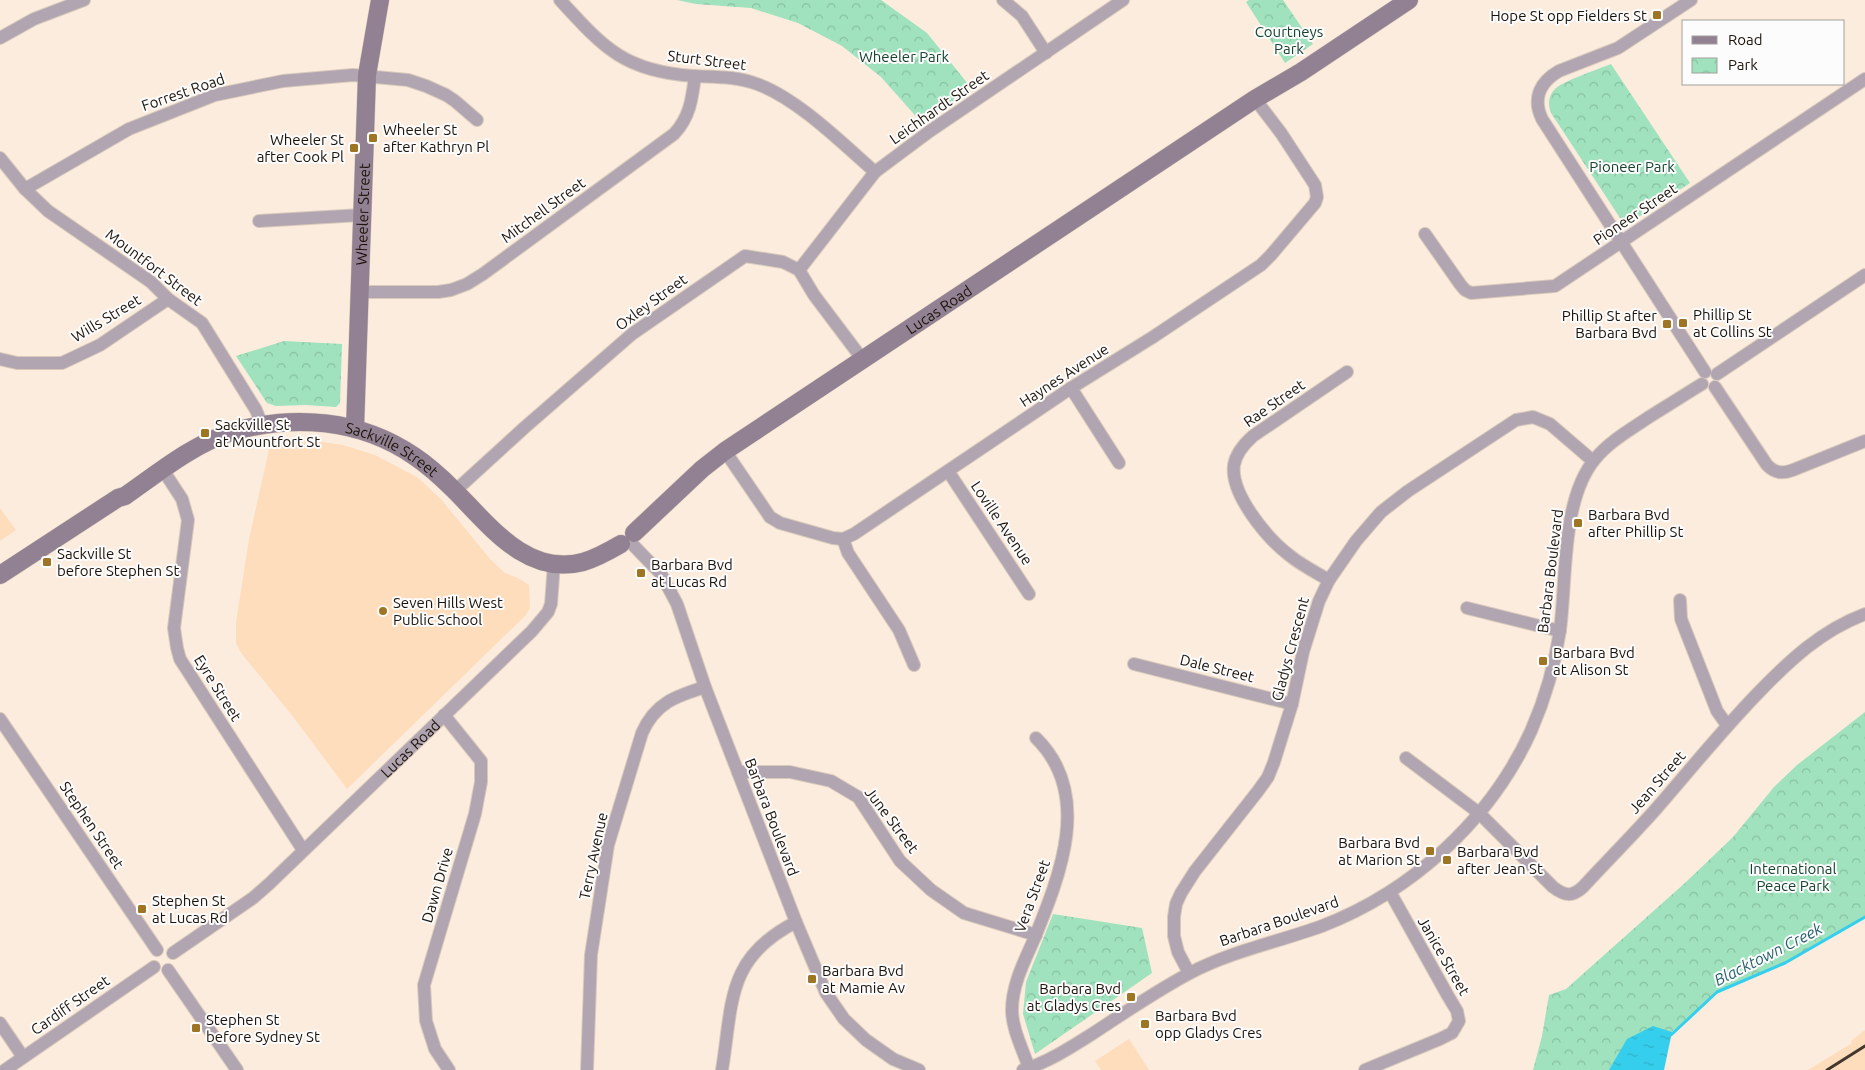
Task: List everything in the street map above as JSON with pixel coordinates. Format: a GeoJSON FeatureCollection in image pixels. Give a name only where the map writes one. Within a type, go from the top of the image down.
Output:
{"type":"FeatureCollection","features":[{"type":"Feature","properties":{"kind":"street"},"geometry":{"type":"LineString","coordinates":[[0,38],[34,19],[84,0]]}},
{"type":"Feature","properties":{"kind":"street","name":"Wheeler Street"},"geometry":{"type":"LineString","coordinates":[[356,429],[361,215],[367,75],[380,0]]}},
{"type":"Feature","properties":{"kind":"street","name":"Sturt Street"},"geometry":{"type":"LineString","coordinates":[[560,0],[592,36],[614,54],[634,64],[652,70],[738,79],[756,83],[777,93],[803,110],[874,172]]}},
{"type":"Feature","properties":{"kind":"street"},"geometry":{"type":"LineString","coordinates":[[1003,0],[1022,16],[1046,53]]}},
{"type":"Feature","properties":{"kind":"street","name":"Leichhardt Street"},"geometry":{"type":"LineString","coordinates":[[799,270],[874,172],[1123,0]]}},
{"type":"Feature","properties":{"kind":"street","name":"Lucas Road"},"geometry":{"type":"LineString","coordinates":[[1255,99],[1305,60],[1393,0]]}},
{"type":"Feature","properties":{"kind":"street","name":"Lucas Road"},"geometry":{"type":"LineString","coordinates":[[173,953],[253,898],[543,619],[551,604],[554,564],[584,562],[629,541],[702,469],[725,451],[1255,99],[1301,72],[1409,0]]}},
{"type":"Feature","properties":{"kind":"street"},"geometry":{"type":"LineString","coordinates":[[1691,0],[1618,48],[1550,76],[1538,94],[1537,106],[1542,119],[1710,379],[1772,470],[1783,473],[1793,470],[1865,440]]}},
{"type":"Feature","properties":{"kind":"street","name":"Forrest Road"},"geometry":{"type":"LineString","coordinates":[[25,189],[129,129],[215,95],[283,81],[329,76],[367,75],[400,79],[426,86],[455,101],[477,120]]}},
{"type":"Feature","properties":{"kind":"street","name":"Mitchell Street"},"geometry":{"type":"LineString","coordinates":[[360,292],[438,292],[452,290],[467,284],[483,274],[674,134],[686,120],[695,76]]}},
{"type":"Feature","properties":{"kind":"street","name":"Pioneer Street"},"geometry":{"type":"LineString","coordinates":[[1426,234],[1465,290],[1477,294],[1555,286],[1865,79]]}},
{"type":"Feature","properties":{"kind":"street","name":"Haynes Avenue"},"geometry":{"type":"LineString","coordinates":[[843,538],[854,534],[1071,388],[1153,337],[1261,265],[1271,255],[1315,203],[1317,197],[1315,185],[1281,133],[1255,99]]}},
{"type":"Feature","properties":{"kind":"street","name":"Mountfort Street"},"geometry":{"type":"LineString","coordinates":[[0,158],[25,189],[48,211],[151,282],[168,298],[202,323],[256,410],[262,425]]}},
{"type":"Feature","properties":{"kind":"street"},"geometry":{"type":"LineString","coordinates":[[259,221],[361,215]]}},
{"type":"Feature","properties":{"kind":"street","name":"Oxley Street"},"geometry":{"type":"LineString","coordinates":[[455,491],[632,334],[744,256],[783,262],[799,270]]}},
{"type":"Feature","properties":{"kind":"street"},"geometry":{"type":"LineString","coordinates":[[799,270],[814,295],[863,360]]}},
{"type":"Feature","properties":{"kind":"street","name":"Barbara Boulevard"},"geometry":{"type":"LineString","coordinates":[[1026,1069],[1054,1057],[1189,973],[1219,959],[1338,919],[1390,892],[1414,876],[1443,852],[1479,812],[1510,770],[1531,732],[1548,686],[1560,630],[1572,510],[1579,488],[1593,461],[1618,438],[1865,275]]}},
{"type":"Feature","properties":{"kind":"street","name":"Wills Street"},"geometry":{"type":"LineString","coordinates":[[0,359],[17,363],[62,362],[100,345],[168,298]]}},
{"type":"Feature","properties":{"kind":"street","name":"Rae Street"},"geometry":{"type":"LineString","coordinates":[[1328,580],[1291,557],[1277,546],[1266,533],[1255,519],[1237,486],[1234,465],[1244,444],[1253,436],[1347,372]]}},
{"type":"Feature","properties":{"kind":"street"},"geometry":{"type":"LineString","coordinates":[[1071,388],[1119,462]]}},
{"type":"Feature","properties":{"kind":"street","name":"Gladys Crescent"},"geometry":{"type":"LineString","coordinates":[[1189,973],[1178,952],[1174,936],[1176,904],[1194,871],[1268,777],[1292,704],[1303,652],[1319,601],[1328,580],[1356,540],[1381,512],[1408,490],[1516,420],[1533,416],[1550,424],[1593,461]]}},
{"type":"Feature","properties":{"kind":"street","name":"Sackville Street"},"geometry":{"type":"LineString","coordinates":[[0,586],[120,502],[125,496],[196,448],[222,436],[262,425],[308,422],[356,429],[404,450],[429,467],[503,540],[535,559],[554,564]]}},
{"type":"Feature","properties":{"kind":"street"},"geometry":{"type":"LineString","coordinates":[[725,451],[764,510],[774,520],[833,538],[843,538],[848,553],[899,630],[914,665]]}},
{"type":"Feature","properties":{"kind":"street","name":"Eyre Street"},"geometry":{"type":"LineString","coordinates":[[163,470],[182,499],[188,520],[174,628],[180,659],[303,850]]}},
{"type":"Feature","properties":{"kind":"street","name":"Loville Avenue"},"geometry":{"type":"LineString","coordinates":[[948,471],[1029,594]]}},
{"type":"Feature","properties":{"kind":"street","name":"Sackville Street"},"geometry":{"type":"LineString","coordinates":[[0,575],[118,498],[125,496]]}},
{"type":"Feature","properties":{"kind":"street","name":"Barbara Boulevard"},"geometry":{"type":"LineString","coordinates":[[629,541],[652,564],[668,586],[677,604],[705,687],[796,922],[826,993],[844,1019],[876,1048],[900,1062],[919,1070]]}},
{"type":"Feature","properties":{"kind":"street"},"geometry":{"type":"LineString","coordinates":[[1680,600],[1681,619],[1717,711],[1727,725]]}},
{"type":"Feature","properties":{"kind":"street"},"geometry":{"type":"LineString","coordinates":[[1467,608],[1560,630]]}},
{"type":"Feature","properties":{"kind":"street","name":"Jean Street"},"geometry":{"type":"LineString","coordinates":[[1479,812],[1553,888],[1566,895],[1577,894],[1655,810],[1727,725],[1789,661],[1820,637],[1865,614]]}},
{"type":"Feature","properties":{"kind":"street","name":"Dale Street"},"geometry":{"type":"LineString","coordinates":[[1134,664],[1292,704]]}},
{"type":"Feature","properties":{"kind":"street","name":"Terry Avenue"},"geometry":{"type":"LineString","coordinates":[[587,1070],[590,955],[608,845],[642,733],[650,716],[663,704],[705,687]]}},
{"type":"Feature","properties":{"kind":"street","name":"Dawn Drive"},"geometry":{"type":"LineString","coordinates":[[444,715],[481,761],[481,782],[475,814],[424,985],[426,1021],[435,1049],[449,1070]]}},
{"type":"Feature","properties":{"kind":"street","name":"Stephen Street"},"geometry":{"type":"LineString","coordinates":[[0,719],[157,950]]}},
{"type":"Feature","properties":{"kind":"street","name":"Vera Street"},"geometry":{"type":"LineString","coordinates":[[1026,1069],[1012,1010],[1017,981],[1055,884],[1068,832],[1067,805],[1055,762],[1046,747],[1036,738]]}},
{"type":"Feature","properties":{"kind":"street"},"geometry":{"type":"LineString","coordinates":[[1406,758],[1479,812]]}},
{"type":"Feature","properties":{"kind":"street","name":"June Street"},"geometry":{"type":"LineString","coordinates":[[738,772],[790,772],[831,781],[858,797],[900,861],[931,890],[964,913],[1036,935]]}},
{"type":"Feature","properties":{"kind":"street","name":"Janice Street"},"geometry":{"type":"LineString","coordinates":[[1365,1070],[1452,1033],[1459,1021],[1457,1011],[1390,892]]}},
{"type":"Feature","properties":{"kind":"street"},"geometry":{"type":"LineString","coordinates":[[722,1070],[734,990],[741,972],[762,943],[775,933],[796,922]]}},
{"type":"Feature","properties":{"kind":"street"},"geometry":{"type":"LineString","coordinates":[[164,948],[173,953],[175,961],[168,970],[162,971],[154,967],[151,959],[157,950],[164,948]]}},
{"type":"Feature","properties":{"kind":"street","name":"Cardiff Street"},"geometry":{"type":"LineString","coordinates":[[4,1070],[154,967]]}},
{"type":"Feature","properties":{"kind":"street"},"geometry":{"type":"LineString","coordinates":[[168,970],[237,1070]]}},
{"type":"Feature","properties":{"kind":"street"},"geometry":{"type":"LineString","coordinates":[[0,1023],[23,1057]]}},
{"type":"Feature","properties":{"kind":"shaded area","name":"Seven Hills West Public School"},"geometry":{"type":"Polygon","coordinates":[[[309,440],[343,445],[375,455],[417,477],[440,498],[491,560],[505,573],[529,585],[530,608],[526,615],[347,789],[291,714],[241,653],[236,643],[236,622],[249,539],[270,445],[309,440]]]}},
{"type":"Feature","properties":{"kind":"shaded area"},"geometry":{"type":"Polygon","coordinates":[[[0,508],[16,530],[0,541],[0,508]]]}},
{"type":"Feature","properties":{"kind":"shaded area"},"geometry":{"type":"Polygon","coordinates":[[[1865,1030],[1865,1070],[1808,1070],[1852,1043],[1851,1041],[1865,1030]]]}},
{"type":"Feature","properties":{"kind":"shaded area"},"geometry":{"type":"Polygon","coordinates":[[[1129,1039],[1149,1070],[1101,1070],[1095,1061],[1129,1039]]]}},
{"type":"Feature","properties":{"kind":"green space","name":"Wheeler Park"},"geometry":{"type":"Polygon","coordinates":[[[677,0],[881,0],[927,33],[972,89],[921,122],[881,77],[842,46],[798,23],[751,8],[696,4],[677,0]]]}},
{"type":"Feature","properties":{"kind":"green space","name":"Courtneys Park"},"geometry":{"type":"Polygon","coordinates":[[[1249,0],[1283,0],[1313,44],[1285,63],[1246,2],[1249,0]]]}},
{"type":"Feature","properties":{"kind":"green space","name":"Pioneer Park"},"geometry":{"type":"Polygon","coordinates":[[[1611,64],[1690,183],[1631,222],[1623,221],[1620,218],[1551,113],[1549,107],[1551,95],[1558,87],[1611,64]]]}},
{"type":"Feature","properties":{"kind":"green space"},"geometry":{"type":"Polygon","coordinates":[[[284,341],[342,344],[340,403],[336,407],[276,406],[267,403],[236,356],[284,341]]]}},
{"type":"Feature","properties":{"kind":"green space","name":"International Peace Park"},"geometry":{"type":"Polygon","coordinates":[[[1865,712],[1865,917],[1785,963],[1717,992],[1672,1032],[1609,1070],[1533,1070],[1542,1036],[1549,995],[1566,989],[1686,882],[1733,837],[1774,787],[1797,765],[1865,712]]]}},
{"type":"Feature","properties":{"kind":"green space"},"geometry":{"type":"Polygon","coordinates":[[[1053,914],[1142,928],[1152,973],[1035,1054],[1023,1014],[1026,982],[1053,914]]]}},
{"type":"Feature","properties":{"kind":"water"},"geometry":{"type":"Polygon","coordinates":[[[1653,1026],[1672,1032],[1664,1070],[1609,1070],[1627,1039],[1653,1026]]]}},
{"type":"Feature","properties":{"kind":"waterway","name":"Blacktown Creek"},"geometry":{"type":"LineString","coordinates":[[1671,1035],[1717,992],[1785,963],[1865,917]]}},
{"type":"Feature","properties":{"kind":"railway"},"geometry":{"type":"LineString","coordinates":[[1827,1070],[1865,1046]]}},
{"type":"Feature","properties":{"kind":"place","name":"Hope St opp Fielders St"},"geometry":{"type":"Point","coordinates":[1657,15]}},
{"type":"Feature","properties":{"kind":"place","name":"Wheeler St after Kathryn Pl"},"geometry":{"type":"Point","coordinates":[373,138]}},
{"type":"Feature","properties":{"kind":"place","name":"Wheeler St after Cook Pl"},"geometry":{"type":"Point","coordinates":[354,148]}},
{"type":"Feature","properties":{"kind":"place","name":"Phillip St at Collins St"},"geometry":{"type":"Point","coordinates":[1683,323]}},
{"type":"Feature","properties":{"kind":"place","name":"Phillip St after Barbara Bvd"},"geometry":{"type":"Point","coordinates":[1667,324]}},
{"type":"Feature","properties":{"kind":"place","name":"Sackville St at Mountfort St"},"geometry":{"type":"Point","coordinates":[205,433]}},
{"type":"Feature","properties":{"kind":"place","name":"Barbara Bvd after Phillip St"},"geometry":{"type":"Point","coordinates":[1578,523]}},
{"type":"Feature","properties":{"kind":"place","name":"Sackville St before Stephen St"},"geometry":{"type":"Point","coordinates":[47,562]}},
{"type":"Feature","properties":{"kind":"place","name":"Barbara Bvd at Lucas Rd"},"geometry":{"type":"Point","coordinates":[641,573]}},
{"type":"Feature","properties":{"kind":"place","name":"Seven Hills West Public School"},"geometry":{"type":"Point","coordinates":[383,611]}},
{"type":"Feature","properties":{"kind":"place","name":"Barbara Bvd at Alison St"},"geometry":{"type":"Point","coordinates":[1543,661]}},
{"type":"Feature","properties":{"kind":"place","name":"Barbara Bvd at Marion St"},"geometry":{"type":"Point","coordinates":[1430,851]}},
{"type":"Feature","properties":{"kind":"place","name":"Barbara Bvd after Jean St"},"geometry":{"type":"Point","coordinates":[1447,860]}},
{"type":"Feature","properties":{"kind":"place","name":"Stephen St at Lucas Rd"},"geometry":{"type":"Point","coordinates":[142,909]}},
{"type":"Feature","properties":{"kind":"place","name":"Barbara Bvd at Mamie Av"},"geometry":{"type":"Point","coordinates":[812,979]}},
{"type":"Feature","properties":{"kind":"place","name":"Barbara Bvd at Gladys Cres"},"geometry":{"type":"Point","coordinates":[1131,997]}},
{"type":"Feature","properties":{"kind":"place","name":"Barbara Bvd opp Gladys Cres"},"geometry":{"type":"Point","coordinates":[1145,1024]}},
{"type":"Feature","properties":{"kind":"place","name":"Stephen St before Sydney St"},"geometry":{"type":"Point","coordinates":[196,1028]}}]}
